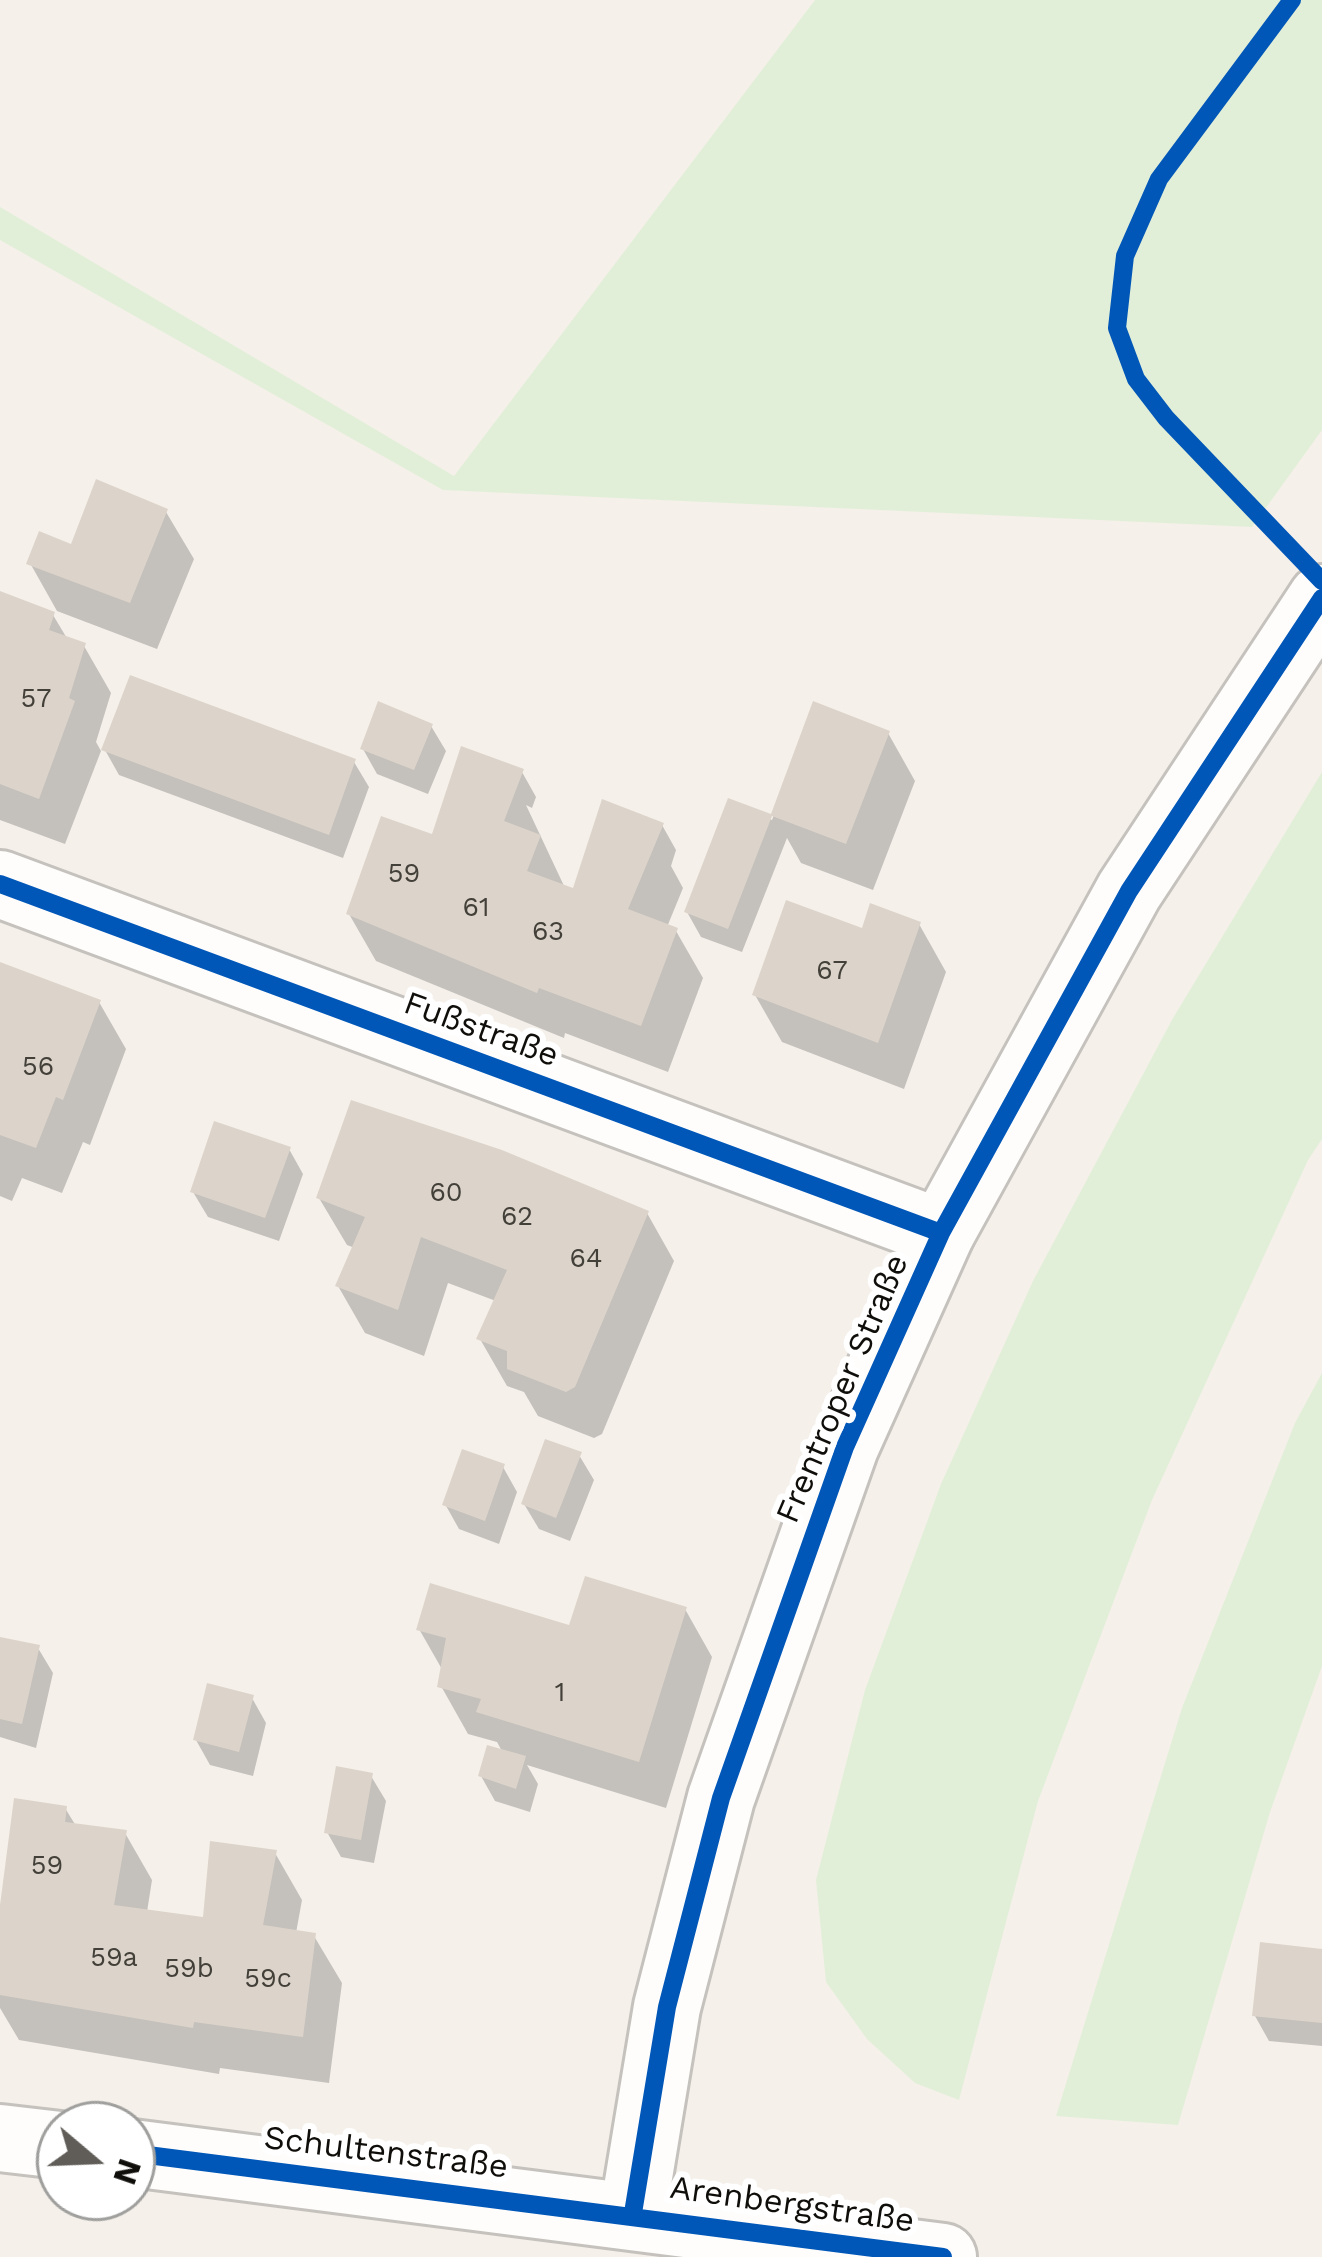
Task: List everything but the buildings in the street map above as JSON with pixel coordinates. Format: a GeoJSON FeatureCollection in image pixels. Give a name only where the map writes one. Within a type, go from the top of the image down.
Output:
{"type":"FeatureCollection","features":[{"type":"Feature","properties":{"kind":"main road","name":"Frentroper Straße"},"geometry":{"type":"LineString","coordinates":[[629,2235],[668,2007],[721,1798],[844,1447],[940,1233],[1129,891],[1322,598]]}},
{"type":"Feature","properties":{"kind":"main road","name":"Fußstraße"},"geometry":{"type":"LineString","coordinates":[[0,884],[940,1233]]}},
{"type":"Feature","properties":{"kind":"main road"},"geometry":{"type":"LineString","coordinates":[[0,2138],[36,2142]]}},
{"type":"Feature","properties":{"kind":"main road","name":"Schultenstraße"},"geometry":{"type":"LineString","coordinates":[[156,2157],[629,2235]]}},
{"type":"Feature","properties":{"kind":"main road","name":"Arenbergstraße"},"geometry":{"type":"LineString","coordinates":[[629,2235],[789,2234],[943,2257]]}},
{"type":"Feature","properties":{"kind":"green space"},"geometry":{"type":"Polygon","coordinates":[[[815,0],[1322,0],[1322,430],[1252,527],[443,490],[0,240],[0,207],[454,476],[815,0]]]}},
{"type":"Feature","properties":{"kind":"green space"},"geometry":{"type":"Polygon","coordinates":[[[1322,772],[1322,1139],[1308,1160],[1152,1500],[1038,1801],[959,2100],[915,2083],[867,2039],[826,1982],[816,1880],[865,1690],[941,1484],[1033,1281],[1173,1018],[1322,772]]]}},
{"type":"Feature","properties":{"kind":"green space"},"geometry":{"type":"Polygon","coordinates":[[[1322,1373],[1322,1666],[1270,1812],[1178,2125],[1056,2116],[1182,1708],[1295,1423],[1322,1373]]]}},
{"type":"Feature","properties":{"kind":"cycle path"},"geometry":{"type":"LineString","coordinates":[[1292,0],[1159,179],[1125,256],[1117,328],[1136,379],[1166,418],[1322,581]]}},
{"type":"Feature","properties":{"kind":"cycle path"},"geometry":{"type":"LineString","coordinates":[[633,2213],[667,2007],[721,1798],[845,1447],[941,1233],[1129,891],[1322,598]]}},
{"type":"Feature","properties":{"kind":"cycle path"},"geometry":{"type":"LineString","coordinates":[[0,884],[941,1233]]}},
{"type":"Feature","properties":{"kind":"cycle path"},"geometry":{"type":"LineString","coordinates":[[156,2156],[943,2257]]}}]}
